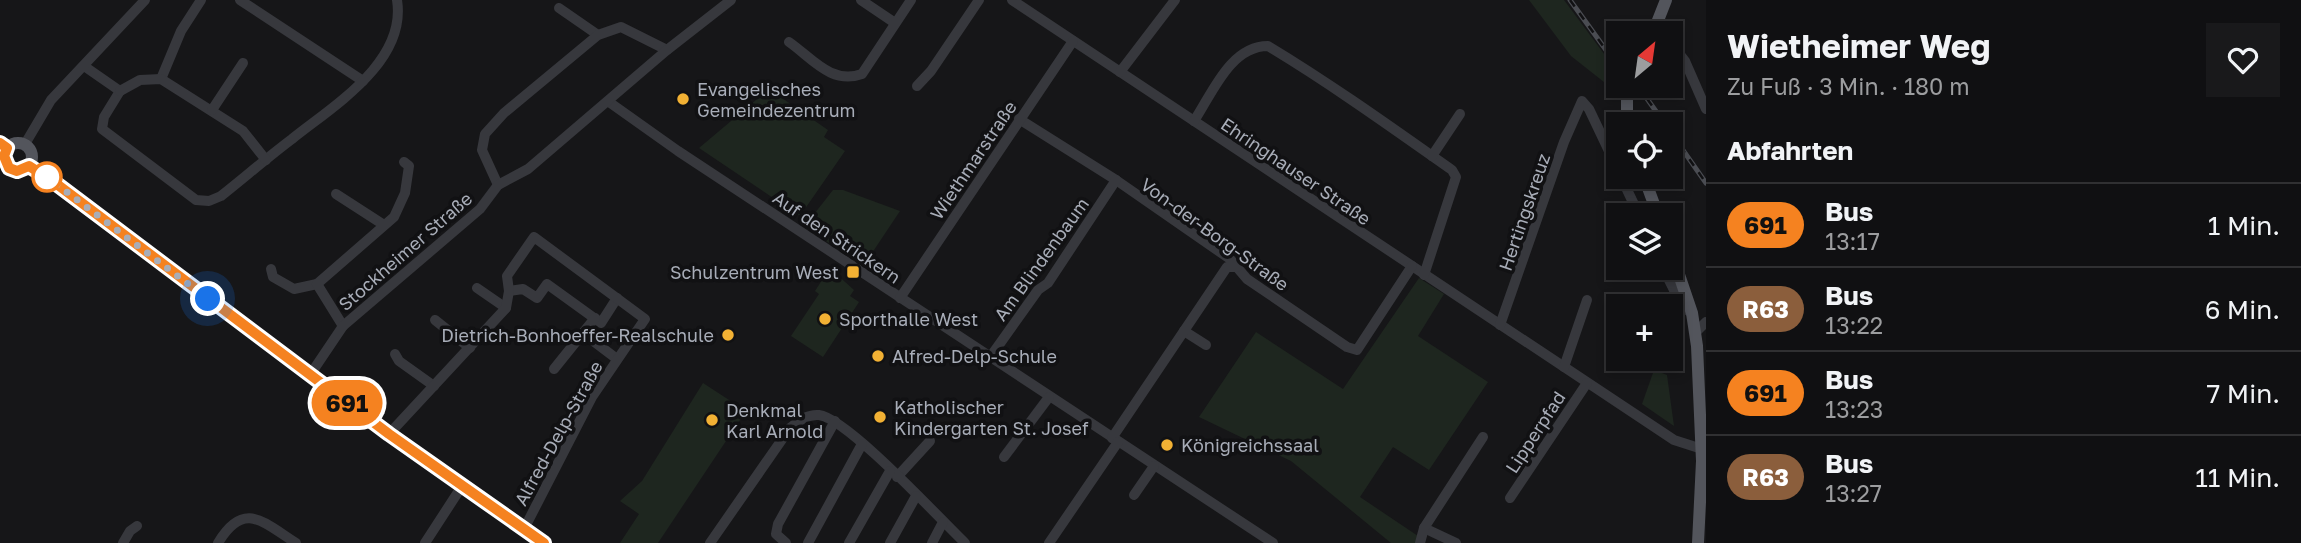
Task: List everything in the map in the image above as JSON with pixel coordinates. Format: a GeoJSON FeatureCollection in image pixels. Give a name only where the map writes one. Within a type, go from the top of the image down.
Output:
{"type":"FeatureCollection","features":[{"type":"Feature","properties":{"kind":"main road"},"geometry":{"type":"LineString","coordinates":[[1658,21],[1666,0]]}},
{"type":"Feature","properties":{"kind":"main road"},"geometry":{"type":"LineString","coordinates":[[25,144],[33,154],[29,166],[17,171],[9,168],[3,146],[25,144]]}},
{"type":"Feature","properties":{"kind":"main road"},"geometry":{"type":"LineString","coordinates":[[29,166],[389,434],[544,543]]}},
{"type":"Feature","properties":{"kind":"main road"},"geometry":{"type":"LineString","coordinates":[[1681,280],[1696,332],[1702,449],[1698,543]]}},
{"type":"Feature","properties":{"kind":"street"},"geometry":{"type":"LineString","coordinates":[[25,144],[51,100],[145,0]]}},
{"type":"Feature","properties":{"kind":"street"},"geometry":{"type":"LineString","coordinates":[[161,79],[181,31],[201,0]]}},
{"type":"Feature","properties":{"kind":"street"},"geometry":{"type":"LineString","coordinates":[[240,0],[363,81]]}},
{"type":"Feature","properties":{"kind":"street"},"geometry":{"type":"LineString","coordinates":[[265,159],[243,131],[161,79],[140,80],[120,91],[104,117],[102,129],[196,200],[209,201],[221,196],[363,81],[386,51],[395,31],[397,0]]}},
{"type":"Feature","properties":{"kind":"street","name":"Stockheimer Straße"},"geometry":{"type":"LineString","coordinates":[[310,376],[343,326],[480,209],[498,184],[528,169],[667,50],[731,0]]}},
{"type":"Feature","properties":{"kind":"street"},"geometry":{"type":"LineString","coordinates":[[861,0],[895,23]]}},
{"type":"Feature","properties":{"kind":"street"},"geometry":{"type":"LineString","coordinates":[[789,42],[825,70],[851,78],[862,74],[911,0]]}},
{"type":"Feature","properties":{"kind":"street"},"geometry":{"type":"LineString","coordinates":[[917,86],[931,71],[979,0]]}},
{"type":"Feature","properties":{"kind":"street","name":"Ehringhauser Straße"},"geometry":{"type":"LineString","coordinates":[[1012,0],[1674,440],[1702,449]]}},
{"type":"Feature","properties":{"kind":"street"},"geometry":{"type":"LineString","coordinates":[[1121,72],[1175,0]]}},
{"type":"Feature","properties":{"kind":"street"},"geometry":{"type":"LineString","coordinates":[[559,8],[598,35]]}},
{"type":"Feature","properties":{"kind":"street"},"geometry":{"type":"LineString","coordinates":[[498,184],[482,150],[485,134],[504,113],[598,35],[621,27],[667,50]]}},
{"type":"Feature","properties":{"kind":"street","name":"Wiethmarstraße"},"geometry":{"type":"LineString","coordinates":[[900,298],[1073,41]]}},
{"type":"Feature","properties":{"kind":"street"},"geometry":{"type":"LineString","coordinates":[[1194,121],[1243,51],[1268,46],[1339,90],[1382,124],[1452,170],[1456,177],[1424,275]]}},
{"type":"Feature","properties":{"kind":"street"},"geometry":{"type":"LineString","coordinates":[[1684,60],[1706,109]]}},
{"type":"Feature","properties":{"kind":"street"},"geometry":{"type":"LineString","coordinates":[[212,110],[243,63]]}},
{"type":"Feature","properties":{"kind":"street"},"geometry":{"type":"LineString","coordinates":[[84,66],[120,91]]}},
{"type":"Feature","properties":{"kind":"street","name":"Hertingskreuz"},"geometry":{"type":"LineString","coordinates":[[1500,325],[1582,101],[1589,109],[1606,145]]}},
{"type":"Feature","properties":{"kind":"street","name":"Auf den Strickern"},"geometry":{"type":"LineString","coordinates":[[609,102],[1049,397],[1273,543]]}},
{"type":"Feature","properties":{"kind":"street"},"geometry":{"type":"LineString","coordinates":[[1433,156],[1460,114]]}},
{"type":"Feature","properties":{"kind":"street","name":"Von-der-Borg-Straße"},"geometry":{"type":"LineString","coordinates":[[1019,119],[1116,180],[1237,267],[1258,286],[1357,350],[1412,266]]}},
{"type":"Feature","properties":{"kind":"street"},"geometry":{"type":"LineString","coordinates":[[271,269],[273,277],[294,289],[317,284],[384,225],[401,206],[409,166],[404,162]]}},
{"type":"Feature","properties":{"kind":"street","name":"Am Blindenbaum"},"geometry":{"type":"LineString","coordinates":[[991,356],[1038,290],[1048,283],[1116,180]]}},
{"type":"Feature","properties":{"kind":"street"},"geometry":{"type":"LineString","coordinates":[[336,194],[384,225]]}},
{"type":"Feature","properties":{"kind":"street"},"geometry":{"type":"LineString","coordinates":[[389,434],[506,308],[509,292],[507,276],[534,237],[617,298],[601,323],[547,284],[537,298],[523,289],[509,292]]}},
{"type":"Feature","properties":{"kind":"street"},"geometry":{"type":"LineString","coordinates":[[1049,543],[1227,267],[1237,267]]}},
{"type":"Feature","properties":{"kind":"street"},"geometry":{"type":"LineString","coordinates":[[1669,280],[1683,308],[1692,313]]}},
{"type":"Feature","properties":{"kind":"street"},"geometry":{"type":"LineString","coordinates":[[317,284],[343,326]]}},
{"type":"Feature","properties":{"kind":"street"},"geometry":{"type":"LineString","coordinates":[[477,288],[506,308]]}},
{"type":"Feature","properties":{"kind":"street","name":"Alfred-Delp-Straße"},"geometry":{"type":"LineString","coordinates":[[524,529],[592,397],[645,319],[617,298]]}},
{"type":"Feature","properties":{"kind":"street"},"geometry":{"type":"LineString","coordinates":[[1563,367],[1587,300]]}},
{"type":"Feature","properties":{"kind":"street"},"geometry":{"type":"LineString","coordinates":[[554,369],[595,318]]}},
{"type":"Feature","properties":{"kind":"street"},"geometry":{"type":"LineString","coordinates":[[435,320],[470,348]]}},
{"type":"Feature","properties":{"kind":"street"},"geometry":{"type":"LineString","coordinates":[[1696,332],[1706,322]]}},
{"type":"Feature","properties":{"kind":"street"},"geometry":{"type":"LineString","coordinates":[[1184,331],[1206,345]]}},
{"type":"Feature","properties":{"kind":"street"},"geometry":{"type":"LineString","coordinates":[[584,334],[617,359]]}},
{"type":"Feature","properties":{"kind":"street"},"geometry":{"type":"LineString","coordinates":[[395,354],[399,361],[434,386]]}},
{"type":"Feature","properties":{"kind":"street","name":"Lipperpfad"},"geometry":{"type":"LineString","coordinates":[[1510,498],[1587,383]]}},
{"type":"Feature","properties":{"kind":"street"},"geometry":{"type":"LineString","coordinates":[[1004,457],[1049,397]]}},
{"type":"Feature","properties":{"kind":"street"},"geometry":{"type":"LineString","coordinates":[[710,543],[790,428],[802,418],[820,415],[835,421],[863,444],[965,543]]}},
{"type":"Feature","properties":{"kind":"street"},"geometry":{"type":"LineString","coordinates":[[786,543],[776,534],[785,509],[835,421]]}},
{"type":"Feature","properties":{"kind":"street"},"geometry":{"type":"LineString","coordinates":[[1420,543],[1424,528],[1483,437]]}},
{"type":"Feature","properties":{"kind":"street"},"geometry":{"type":"LineString","coordinates":[[849,543],[894,474],[930,441]]}},
{"type":"Feature","properties":{"kind":"street"},"geometry":{"type":"LineString","coordinates":[[808,543],[863,444]]}},
{"type":"Feature","properties":{"kind":"street"},"geometry":{"type":"LineString","coordinates":[[1134,495],[1154,466]]}},
{"type":"Feature","properties":{"kind":"street"},"geometry":{"type":"LineString","coordinates":[[425,543],[462,486]]}},
{"type":"Feature","properties":{"kind":"street"},"geometry":{"type":"LineString","coordinates":[[890,543],[916,496]]}},
{"type":"Feature","properties":{"kind":"street"},"geometry":{"type":"LineString","coordinates":[[218,543],[230,525],[248,517],[263,521],[296,543]]}},
{"type":"Feature","properties":{"kind":"street"},"geometry":{"type":"LineString","coordinates":[[932,543],[943,522]]}},
{"type":"Feature","properties":{"kind":"street"},"geometry":{"type":"LineString","coordinates":[[123,543],[130,531],[137,526]]}},
{"type":"Feature","properties":{"kind":"street"},"geometry":{"type":"LineString","coordinates":[[1424,528],[1456,543]]}},
{"type":"Feature","properties":{"kind":"shaded area"},"geometry":{"type":"Polygon","coordinates":[[[1529,0],[1564,0],[1606,57],[1606,84],[1571,56],[1529,0]]]}},
{"type":"Feature","properties":{"kind":"shaded area"},"geometry":{"type":"Polygon","coordinates":[[[769,89],[828,130],[824,137],[845,151],[800,216],[699,148],[769,89]]]}},
{"type":"Feature","properties":{"kind":"shaded area"},"geometry":{"type":"Polygon","coordinates":[[[833,190],[843,190],[900,211],[864,265],[804,227],[833,190]]]}},
{"type":"Feature","properties":{"kind":"shaded area","name":"Sporthalle West"},"geometry":{"type":"Polygon","coordinates":[[[834,272],[854,290],[850,296],[859,302],[823,357],[791,336],[819,294],[815,291],[824,277],[829,279],[834,272]]]}},
{"type":"Feature","properties":{"kind":"shaded area"},"geometry":{"type":"Polygon","coordinates":[[[1419,278],[1444,294],[1418,336],[1488,382],[1429,470],[1393,447],[1360,497],[1418,536],[1416,543],[1391,543],[1291,461],[1199,417],[1256,332],[1343,389],[1419,278]]]}},
{"type":"Feature","properties":{"kind":"shaded area"},"geometry":{"type":"Polygon","coordinates":[[[1654,371],[1667,375],[1674,426],[1642,404],[1654,371]]]}},
{"type":"Feature","properties":{"kind":"shaded area"},"geometry":{"type":"Polygon","coordinates":[[[703,383],[746,411],[658,543],[620,543],[639,514],[620,501],[642,481],[703,383]]]}},
{"type":"Feature","properties":{"kind":"railway"},"geometry":{"type":"LineString","coordinates":[[1570,0],[1606,50]]}},
{"type":"Feature","properties":{"kind":"railway"},"geometry":{"type":"LineString","coordinates":[[1647,98],[1656,112]]}},
{"type":"Feature","properties":{"kind":"railway"},"geometry":{"type":"LineString","coordinates":[[1683,150],[1706,183]]}},
{"type":"Feature","properties":{"kind":"bus line","name":"691"},"geometry":{"type":"LineString","coordinates":[[0,143],[7,148],[4,160],[9,168],[17,171],[29,166],[54,182],[310,376],[544,543]]}},
{"type":"Feature","properties":{"kind":"place","name":"Evangelisches Gemeindezentrum"},"geometry":{"type":"Point","coordinates":[683,99]}},
{"type":"Feature","properties":{"kind":"place","name":"Schulzentrum West"},"geometry":{"type":"Point","coordinates":[853,272]}},
{"type":"Feature","properties":{"kind":"place","name":"Sporthalle West"},"geometry":{"type":"Point","coordinates":[825,319]}},
{"type":"Feature","properties":{"kind":"place","name":"Dietrich-Bonhoeffer-Realschule"},"geometry":{"type":"Point","coordinates":[728,335]}},
{"type":"Feature","properties":{"kind":"place","name":"Alfred-Delp-Schule"},"geometry":{"type":"Point","coordinates":[878,356]}},
{"type":"Feature","properties":{"kind":"place","name":"Katholischer Kindergarten St. Josef"},"geometry":{"type":"Point","coordinates":[880,417]}},
{"type":"Feature","properties":{"kind":"place","name":"Denkmal Karl Arnold"},"geometry":{"type":"Point","coordinates":[712,420]}},
{"type":"Feature","properties":{"kind":"place","name":"Königreichssaal"},"geometry":{"type":"Point","coordinates":[1167,445]}},
{"type":"Feature","properties":{"kind":"route"},"geometry":{"type":"LineString","coordinates":[[47,177],[208,299]]}}]}
